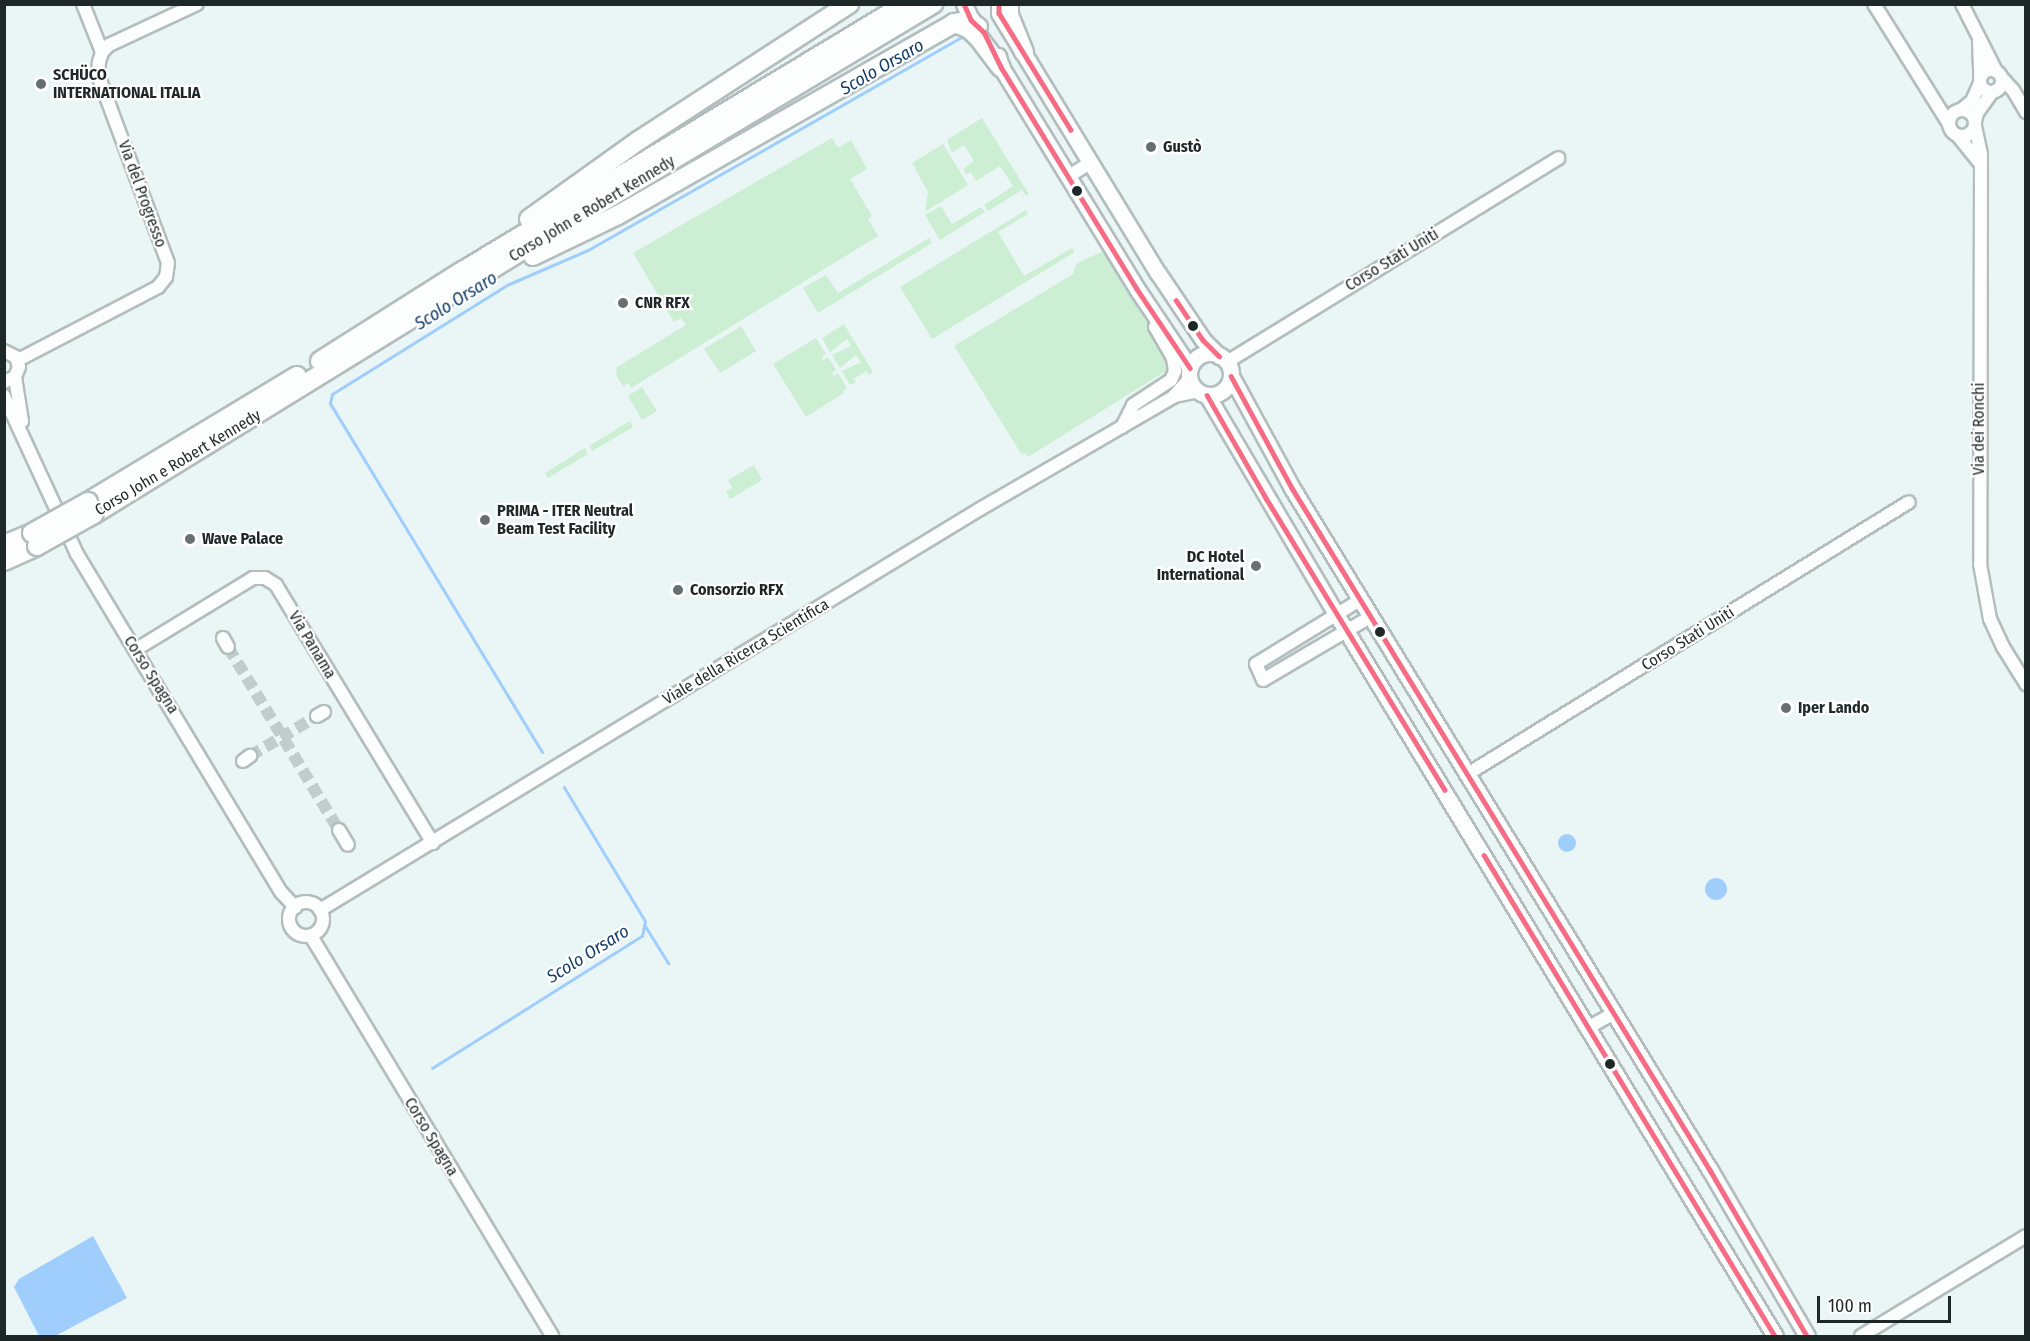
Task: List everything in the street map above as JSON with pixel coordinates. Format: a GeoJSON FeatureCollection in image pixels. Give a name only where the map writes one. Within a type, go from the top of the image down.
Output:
{"type":"FeatureCollection","features":[{"type":"Feature","properties":{"kind":"highway"},"geometry":{"type":"LineString","coordinates":[[461,272],[576,183],[849,4]]}},
{"type":"Feature","properties":{"kind":"highway","name":"Corso John e Robert Kennedy"},"geometry":{"type":"LineString","coordinates":[[91,508],[461,272],[905,4]]}},
{"type":"Feature","properties":{"kind":"highway","name":"Corso John e Robert Kennedy"},"geometry":{"type":"LineString","coordinates":[[4,561],[35,540],[437,303],[933,4]]}},
{"type":"Feature","properties":{"kind":"highway"},"geometry":{"type":"LineString","coordinates":[[1001,6],[1010,15],[1024,52]]}},
{"type":"Feature","properties":{"kind":"highway"},"geometry":{"type":"LineString","coordinates":[[437,303],[618,215],[966,18],[968,28],[978,37],[1001,67]]}},
{"type":"Feature","properties":{"kind":"highway","name":"Corso John e Robert Kennedy"},"geometry":{"type":"LineString","coordinates":[[4,545],[35,540]]}},
{"type":"Feature","properties":{"kind":"main road"},"geometry":{"type":"LineString","coordinates":[[966,18],[993,23],[1001,6]]}},
{"type":"Feature","properties":{"kind":"main road"},"geometry":{"type":"LineString","coordinates":[[1024,52],[1158,273],[1203,340],[1226,365],[1292,488],[1612,1014],[1710,1170],[1807,1336]]}},
{"type":"Feature","properties":{"kind":"main road"},"geometry":{"type":"LineString","coordinates":[[1001,67],[1589,1027],[1775,1336]]}},
{"type":"Feature","properties":{"kind":"main road"},"geometry":{"type":"LineString","coordinates":[[1196,383],[1199,356],[1209,354],[1226,365]]}},
{"type":"Feature","properties":{"kind":"main road"},"geometry":{"type":"LineString","coordinates":[[1196,383],[1216,394],[1225,389],[1226,365]]}},
{"type":"Feature","properties":{"kind":"street","name":"Via del Progresso"},"geometry":{"type":"LineString","coordinates":[[18,360],[158,287],[166,277],[168,263],[98,75],[102,52],[83,4]]}},
{"type":"Feature","properties":{"kind":"street"},"geometry":{"type":"LineString","coordinates":[[102,52],[109,45],[197,4]]}},
{"type":"Feature","properties":{"kind":"street"},"geometry":{"type":"LineString","coordinates":[[1874,4],[1952,132],[1981,164]]}},
{"type":"Feature","properties":{"kind":"street"},"geometry":{"type":"LineString","coordinates":[[1962,4],[1997,83]]}},
{"type":"Feature","properties":{"kind":"street"},"geometry":{"type":"LineString","coordinates":[[1979,39],[1980,81],[1983,89],[1997,83]]}},
{"type":"Feature","properties":{"kind":"street"},"geometry":{"type":"LineString","coordinates":[[1948,124],[1952,114],[1972,101],[1986,71],[1997,83],[2017,97],[2025,112]]}},
{"type":"Feature","properties":{"kind":"street"},"geometry":{"type":"LineString","coordinates":[[1958,136],[1969,135],[1975,124],[1977,112],[1997,83]]}},
{"type":"Feature","properties":{"kind":"street"},"geometry":{"type":"LineString","coordinates":[[1924,86],[1960,110],[1969,112],[1975,124]]}},
{"type":"Feature","properties":{"kind":"street","name":"Via dei Ronchi"},"geometry":{"type":"LineString","coordinates":[[1975,124],[1980,144],[1981,164],[1980,564],[1990,619],[2025,684]]}},
{"type":"Feature","properties":{"kind":"street","name":"Corso Stati Uniti"},"geometry":{"type":"LineString","coordinates":[[1226,365],[1558,158]]}},
{"type":"Feature","properties":{"kind":"street"},"geometry":{"type":"LineString","coordinates":[[1069,176],[1091,162]]}},
{"type":"Feature","properties":{"kind":"street"},"geometry":{"type":"LineString","coordinates":[[1121,428],[1133,405],[1171,380],[1175,371],[1173,358],[1145,310],[1137,289]]}},
{"type":"Feature","properties":{"kind":"street"},"geometry":{"type":"LineString","coordinates":[[5,348],[18,360]]}},
{"type":"Feature","properties":{"kind":"street","name":"Corso Spagna"},"geometry":{"type":"LineString","coordinates":[[18,360],[19,367],[10,379],[24,434]]}},
{"type":"Feature","properties":{"kind":"street","name":"Viale della Ricerca Scientifica"},"geometry":{"type":"LineString","coordinates":[[320,910],[975,513],[1196,383]]}},
{"type":"Feature","properties":{"kind":"street","name":"Corso Spagna"},"geometry":{"type":"LineString","coordinates":[[4,396],[24,434],[78,554],[281,892],[295,907],[290,914],[292,929],[300,936],[310,936],[552,1336]]}},
{"type":"Feature","properties":{"kind":"street","name":"Corso Stati Uniti"},"geometry":{"type":"LineString","coordinates":[[1466,775],[1909,502]]}},
{"type":"Feature","properties":{"kind":"street","name":"Via Panama"},"geometry":{"type":"LineString","coordinates":[[135,650],[253,578],[264,578],[276,585],[433,843]]}},
{"type":"Feature","properties":{"kind":"street"},"geometry":{"type":"LineString","coordinates":[[1360,600],[1256,664],[1263,680],[1370,616]]}},
{"type":"Feature","properties":{"kind":"street"},"geometry":{"type":"LineString","coordinates":[[339,830],[348,846]]}},
{"type":"Feature","properties":{"kind":"street"},"geometry":{"type":"LineString","coordinates":[[295,907],[311,903],[320,910],[322,924],[310,936]]}},
{"type":"Feature","properties":{"kind":"street"},"geometry":{"type":"LineString","coordinates":[[1589,1027],[1612,1014]]}},
{"type":"Feature","properties":{"kind":"street"},"geometry":{"type":"LineString","coordinates":[[1861,1336],[2025,1236]]}},
{"type":"Feature","properties":{"kind":"green space"},"geometry":{"type":"Polygon","coordinates":[[[982,118],[1029,194],[1026,196],[1022,190],[988,211],[984,205],[1013,186],[1000,166],[976,181],[971,172],[966,174],[963,169],[974,161],[964,145],[952,153],[947,140],[982,118]]]}},
{"type":"Feature","properties":{"kind":"green space"},"geometry":{"type":"Polygon","coordinates":[[[832,138],[838,148],[851,140],[867,169],[850,179],[872,216],[868,219],[878,236],[631,388],[629,383],[623,386],[616,375],[617,367],[686,325],[681,318],[674,322],[633,253],[832,138]]]}},
{"type":"Feature","properties":{"kind":"green space"},"geometry":{"type":"Polygon","coordinates":[[[943,144],[968,185],[925,212],[928,192],[912,163],[943,144]]]}},
{"type":"Feature","properties":{"kind":"green space"},"geometry":{"type":"Polygon","coordinates":[[[941,206],[952,224],[981,207],[985,212],[940,240],[925,215],[941,206]]]}},
{"type":"Feature","properties":{"kind":"green space"},"geometry":{"type":"Polygon","coordinates":[[[1026,210],[1028,214],[998,232],[1024,276],[1072,248],[1075,252],[932,339],[900,287],[1026,210]]]}},
{"type":"Feature","properties":{"kind":"green space"},"geometry":{"type":"Polygon","coordinates":[[[929,238],[932,243],[818,313],[803,288],[826,275],[838,293],[929,238]]]}},
{"type":"Feature","properties":{"kind":"green space"},"geometry":{"type":"Polygon","coordinates":[[[1103,251],[1170,361],[1166,371],[1028,457],[1026,453],[1022,455],[954,346],[1073,274],[1076,264],[1103,251]]]}},
{"type":"Feature","properties":{"kind":"green space"},"geometry":{"type":"Polygon","coordinates":[[[844,324],[873,372],[869,375],[866,371],[854,379],[856,382],[850,385],[842,371],[861,362],[856,355],[840,368],[832,355],[851,346],[847,339],[830,352],[822,338],[844,324]]]}},
{"type":"Feature","properties":{"kind":"green space"},"geometry":{"type":"Polygon","coordinates":[[[741,326],[756,351],[720,373],[704,349],[741,326]]]}},
{"type":"Feature","properties":{"kind":"green space"},"geometry":{"type":"Polygon","coordinates":[[[816,338],[826,354],[822,357],[823,360],[828,357],[836,370],[832,373],[834,376],[838,373],[847,388],[843,391],[844,393],[806,417],[773,364],[816,338]]]}},
{"type":"Feature","properties":{"kind":"green space"},"geometry":{"type":"Polygon","coordinates":[[[642,387],[657,411],[642,420],[628,396],[642,387]]]}},
{"type":"Feature","properties":{"kind":"green space"},"geometry":{"type":"Polygon","coordinates":[[[630,421],[633,427],[592,451],[589,446],[630,421]]]}},
{"type":"Feature","properties":{"kind":"green space"},"geometry":{"type":"Polygon","coordinates":[[[585,448],[588,454],[548,478],[545,473],[585,448]]]}},
{"type":"Feature","properties":{"kind":"green space"},"geometry":{"type":"Polygon","coordinates":[[[754,465],[762,480],[730,499],[726,492],[732,488],[728,480],[754,465]]]}},
{"type":"Feature","properties":{"kind":"water"},"geometry":{"type":"Polygon","coordinates":[[[1567,834],[1573,837],[1576,843],[1573,849],[1567,852],[1561,849],[1558,843],[1561,837],[1567,834]]]}},
{"type":"Feature","properties":{"kind":"water"},"geometry":{"type":"Polygon","coordinates":[[[1716,878],[1724,881],[1727,889],[1724,897],[1716,900],[1708,897],[1705,889],[1708,881],[1716,878]]]}},
{"type":"Feature","properties":{"kind":"water"},"geometry":{"type":"Polygon","coordinates":[[[93,1236],[127,1298],[55,1336],[39,1336],[14,1287],[19,1279],[93,1236]]]}},
{"type":"Feature","properties":{"kind":"waterway","name":"Scolo Orsaro"},"geometry":{"type":"LineString","coordinates":[[542,752],[330,403],[332,394],[509,284],[588,250],[963,36]]}},
{"type":"Feature","properties":{"kind":"waterway","name":"Scolo Orsaro"},"geometry":{"type":"LineString","coordinates":[[432,1068],[642,936],[645,921],[564,787]]}},
{"type":"Feature","properties":{"kind":"waterway"},"geometry":{"type":"LineString","coordinates":[[645,926],[668,963]]}},
{"type":"Feature","properties":{"kind":"tunnel"},"geometry":{"type":"LineString","coordinates":[[228,647],[339,830]]}},
{"type":"Feature","properties":{"kind":"tunnel"},"geometry":{"type":"LineString","coordinates":[[250,756],[317,716]]}},
{"type":"Feature","properties":{"kind":"transit line"},"geometry":{"type":"LineString","coordinates":[[964,4],[971,20],[984,32],[1001,67],[1137,289],[1190,368]]}},
{"type":"Feature","properties":{"kind":"transit line"},"geometry":{"type":"LineString","coordinates":[[999,4],[999,13],[1071,130]]}},
{"type":"Feature","properties":{"kind":"transit line"},"geometry":{"type":"LineString","coordinates":[[1176,300],[1203,340],[1219,356]]}},
{"type":"Feature","properties":{"kind":"transit line"},"geometry":{"type":"LineString","coordinates":[[1231,376],[1292,488],[1710,1170],[1807,1336]]}},
{"type":"Feature","properties":{"kind":"transit line"},"geometry":{"type":"LineString","coordinates":[[1207,395],[1266,498],[1445,790]]}},
{"type":"Feature","properties":{"kind":"transit line"},"geometry":{"type":"LineString","coordinates":[[1484,855],[1775,1336]]}},
{"type":"Feature","properties":{"kind":"place","name":"SCHÜCO INTERNATIONAL ITALIA"},"geometry":{"type":"Point","coordinates":[41,84]}},
{"type":"Feature","properties":{"kind":"place","name":"Gustò"},"geometry":{"type":"Point","coordinates":[1151,147]}},
{"type":"Feature","properties":{"kind":"place","name":"CNR RFX"},"geometry":{"type":"Point","coordinates":[623,303]}},
{"type":"Feature","properties":{"kind":"place","name":"PRIMA - ITER Neutral Beam Test Facility"},"geometry":{"type":"Point","coordinates":[485,520]}},
{"type":"Feature","properties":{"kind":"place","name":"Wave Palace"},"geometry":{"type":"Point","coordinates":[190,539]}},
{"type":"Feature","properties":{"kind":"place","name":"DC Hotel International"},"geometry":{"type":"Point","coordinates":[1256,566]}},
{"type":"Feature","properties":{"kind":"place","name":"Consorzio RFX"},"geometry":{"type":"Point","coordinates":[678,590]}},
{"type":"Feature","properties":{"kind":"place","name":"Iper Lando"},"geometry":{"type":"Point","coordinates":[1786,708]}}]}
